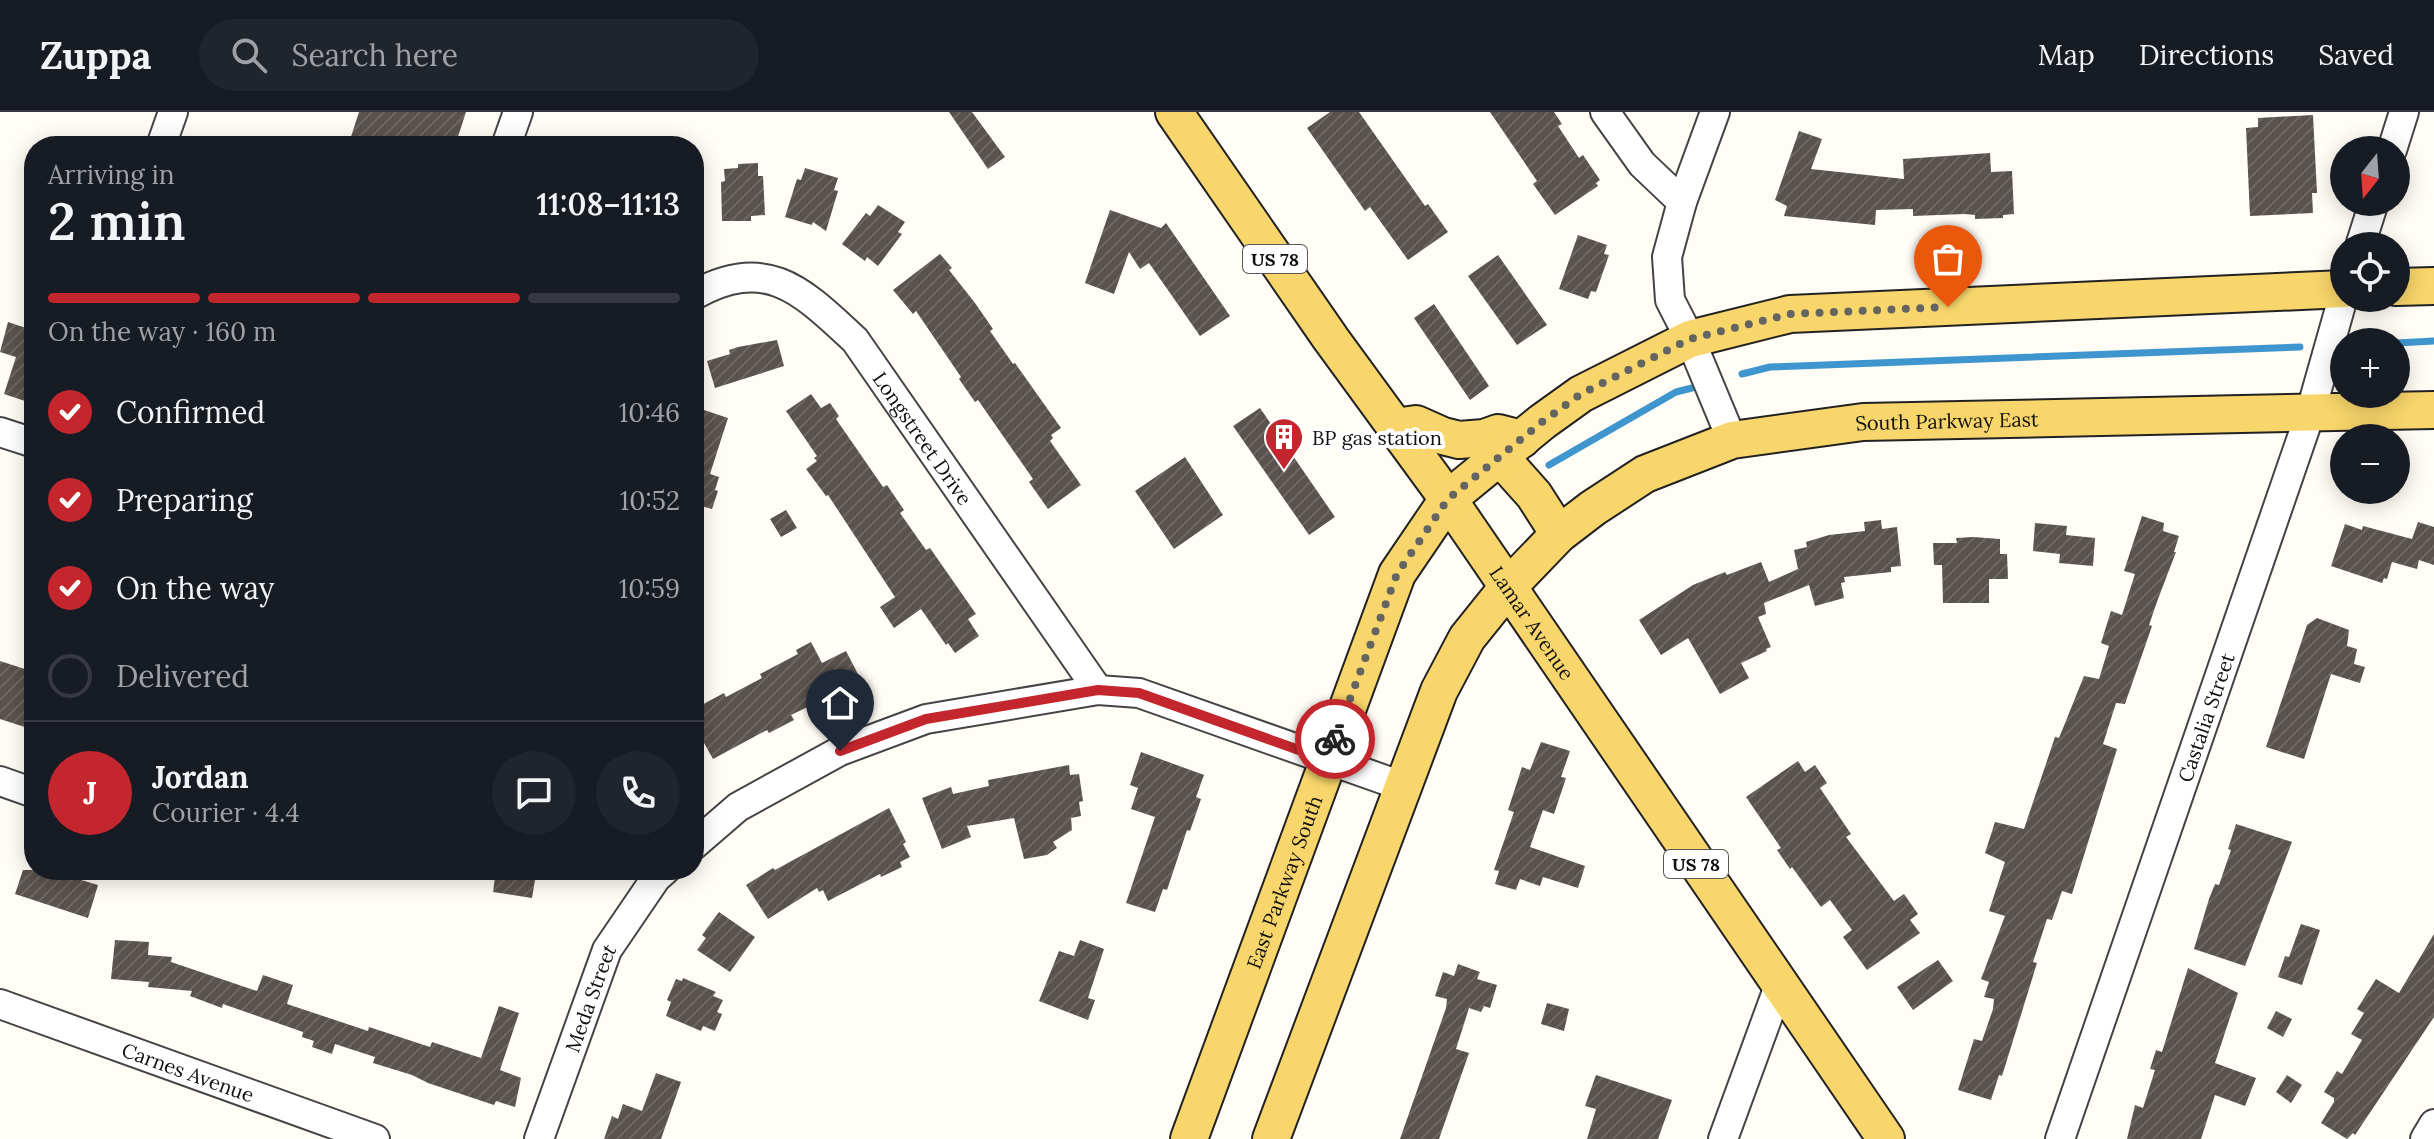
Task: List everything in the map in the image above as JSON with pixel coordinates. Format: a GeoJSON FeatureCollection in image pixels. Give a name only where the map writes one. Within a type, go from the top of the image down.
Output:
{"type":"FeatureCollection","features":[{"type":"Feature","properties":{"kind":"main road","name":"Lamar Avenue"},"geometry":{"type":"LineString","coordinates":[[1174,112],[1331,339],[1448,499],[1886,1139]]}},
{"type":"Feature","properties":{"kind":"main road"},"geometry":{"type":"LineString","coordinates":[[2410,287],[2434,286]]}},
{"type":"Feature","properties":{"kind":"main road"},"geometry":{"type":"LineString","coordinates":[[1448,499],[1581,394],[1690,339],[1790,314],[2330,293]]}},
{"type":"Feature","properties":{"kind":"main road","name":"South Parkway East"},"geometry":{"type":"LineString","coordinates":[[1508,587],[1559,534],[1593,508],[1645,474],[1732,440],[1863,422],[2434,410]]}},
{"type":"Feature","properties":{"kind":"main road"},"geometry":{"type":"LineString","coordinates":[[1395,427],[1416,424],[1459,440],[1484,438],[1498,433],[1511,448],[1534,495],[1559,534]]}},
{"type":"Feature","properties":{"kind":"main road","name":"East Parkway South"},"geometry":{"type":"LineString","coordinates":[[1189,1139],[1397,574],[1448,499]]}},
{"type":"Feature","properties":{"kind":"main road"},"geometry":{"type":"LineString","coordinates":[[1271,1139],[1439,691],[1467,638],[1508,587]]}},
{"type":"Feature","properties":{"kind":"street"},"geometry":{"type":"LineString","coordinates":[[165,136],[173,112]]}},
{"type":"Feature","properties":{"kind":"street"},"geometry":{"type":"LineString","coordinates":[[510,136],[518,112]]}},
{"type":"Feature","properties":{"kind":"street"},"geometry":{"type":"LineString","coordinates":[[1605,112],[1642,164],[1682,202]]}},
{"type":"Feature","properties":{"kind":"street"},"geometry":{"type":"LineString","coordinates":[[1715,112],[1682,202],[1667,257],[1670,300],[1690,339],[1732,440]]}},
{"type":"Feature","properties":{"kind":"street"},"geometry":{"type":"LineString","coordinates":[[2396,136],[2404,112]]}},
{"type":"Feature","properties":{"kind":"street","name":"Longstreet Drive"},"geometry":{"type":"LineString","coordinates":[[704,289],[717,282],[766,276],[809,297],[855,340],[1098,690]]}},
{"type":"Feature","properties":{"kind":"street","name":"Castalia Street"},"geometry":{"type":"LineString","coordinates":[[2060,1139],[2310,414],[2338,312]]}},
{"type":"Feature","properties":{"kind":"street"},"geometry":{"type":"LineString","coordinates":[[0,432],[24,440]]}},
{"type":"Feature","properties":{"kind":"street"},"geometry":{"type":"LineString","coordinates":[[704,836],[738,807],[840,751],[926,719],[1098,690],[1139,693],[1402,786]]}},
{"type":"Feature","properties":{"kind":"street"},"geometry":{"type":"LineString","coordinates":[[0,781],[24,789]]}},
{"type":"Feature","properties":{"kind":"street","name":"Meda Street"},"geometry":{"type":"LineString","coordinates":[[539,1139],[607,950],[655,880]]}},
{"type":"Feature","properties":{"kind":"street"},"geometry":{"type":"LineString","coordinates":[[1723,1139],[1779,986]]}},
{"type":"Feature","properties":{"kind":"street","name":"Carnes Avenue"},"geometry":{"type":"LineString","coordinates":[[0,1004],[375,1139]]}},
{"type":"Feature","properties":{"kind":"street"},"geometry":{"type":"LineString","coordinates":[[2425,1139],[2434,1124]]}},
{"type":"Feature","properties":{"kind":"building"},"geometry":{"type":"Polygon","coordinates":[[[359,112],[466,112],[458,136],[351,136],[359,112]]]}},
{"type":"Feature","properties":{"kind":"building"},"geometry":{"type":"Polygon","coordinates":[[[949,112],[972,112],[1005,157],[988,169],[949,112]]]}},
{"type":"Feature","properties":{"kind":"building"},"geometry":{"type":"Polygon","coordinates":[[[1330,112],[1359,112],[1425,206],[1428,204],[1448,232],[1408,260],[1370,207],[1365,211],[1307,128],[1330,112]]]}},
{"type":"Feature","properties":{"kind":"building"},"geometry":{"type":"Polygon","coordinates":[[[1490,112],[1554,112],[1562,124],[1558,126],[1579,158],[1583,155],[1600,180],[1596,183],[1598,186],[1555,215],[1533,184],[1537,181],[1490,112]]]}},
{"type":"Feature","properties":{"kind":"building"},"geometry":{"type":"Polygon","coordinates":[[[2313,115],[2317,193],[2312,193],[2313,213],[2250,216],[2246,128],[2258,127],[2258,118],[2313,115]]]}},
{"type":"Feature","properties":{"kind":"building"},"geometry":{"type":"Polygon","coordinates":[[[1799,131],[1822,139],[1811,169],[1904,179],[1903,159],[1990,153],[1991,172],[2012,171],[2014,214],[2003,215],[2003,218],[1975,219],[1975,215],[1965,214],[1913,216],[1913,209],[1876,210],[1875,225],[1784,216],[1787,206],[1775,200],[1799,131]]]}},
{"type":"Feature","properties":{"kind":"building"},"geometry":{"type":"Polygon","coordinates":[[[758,163],[758,176],[763,176],[765,215],[751,216],[751,221],[722,221],[721,182],[725,181],[724,169],[738,168],[738,164],[758,163]]]}},
{"type":"Feature","properties":{"kind":"building"},"geometry":{"type":"Polygon","coordinates":[[[805,168],[838,178],[834,190],[838,191],[826,231],[813,222],[812,225],[785,217],[797,179],[801,180],[805,168]]]}},
{"type":"Feature","properties":{"kind":"building"},"geometry":{"type":"Polygon","coordinates":[[[878,205],[905,222],[898,232],[902,234],[878,266],[867,257],[865,261],[842,244],[866,213],[870,216],[878,205]]]}},
{"type":"Feature","properties":{"kind":"building"},"geometry":{"type":"Polygon","coordinates":[[[1110,210],[1161,228],[1166,223],[1230,316],[1200,336],[1149,263],[1140,269],[1129,252],[1114,294],[1085,283],[1110,210]]]}},
{"type":"Feature","properties":{"kind":"building"},"geometry":{"type":"Polygon","coordinates":[[[1578,235],[1607,245],[1604,254],[1609,255],[1596,292],[1591,291],[1588,299],[1559,289],[1578,235]]]}},
{"type":"Feature","properties":{"kind":"building"},"geometry":{"type":"Polygon","coordinates":[[[940,254],[993,329],[990,331],[1061,428],[1051,435],[1053,438],[1050,441],[1081,485],[1048,509],[1029,482],[1033,479],[978,400],[975,402],[916,311],[913,314],[893,290],[940,254]]]}},
{"type":"Feature","properties":{"kind":"building"},"geometry":{"type":"Polygon","coordinates":[[[1498,255],[1547,325],[1517,345],[1468,276],[1498,255]]]}},
{"type":"Feature","properties":{"kind":"building"},"geometry":{"type":"Polygon","coordinates":[[[1434,304],[1489,386],[1470,400],[1414,318],[1434,304]]]}},
{"type":"Feature","properties":{"kind":"building"},"geometry":{"type":"Polygon","coordinates":[[[8,322],[24,327],[24,401],[4,394],[16,357],[0,352],[8,322]]]}},
{"type":"Feature","properties":{"kind":"building"},"geometry":{"type":"Polygon","coordinates":[[[777,340],[784,366],[715,388],[707,361],[730,354],[729,350],[738,347],[777,340]]]}},
{"type":"Feature","properties":{"kind":"building"},"geometry":{"type":"Polygon","coordinates":[[[811,394],[821,408],[830,403],[839,416],[836,419],[883,487],[887,485],[904,510],[900,513],[926,550],[930,548],[976,614],[968,619],[979,636],[955,653],[921,609],[894,628],[880,607],[895,597],[828,495],[806,469],[817,461],[814,458],[817,456],[786,411],[811,394]]]}},
{"type":"Feature","properties":{"kind":"building","name":"BP gas station"},"geometry":{"type":"Polygon","coordinates":[[[1260,408],[1335,517],[1309,535],[1233,426],[1260,408]]]}},
{"type":"Feature","properties":{"kind":"building"},"geometry":{"type":"Polygon","coordinates":[[[704,410],[728,418],[710,474],[719,477],[712,509],[704,507],[704,410]]]}},
{"type":"Feature","properties":{"kind":"building"},"geometry":{"type":"Polygon","coordinates":[[[1185,457],[1223,515],[1174,549],[1135,491],[1185,457]]]}},
{"type":"Feature","properties":{"kind":"building"},"geometry":{"type":"Polygon","coordinates":[[[786,510],[797,528],[781,537],[770,519],[786,510]]]}},
{"type":"Feature","properties":{"kind":"building"},"geometry":{"type":"Polygon","coordinates":[[[2142,516],[2164,523],[2163,531],[2179,536],[2176,552],[2125,704],[2116,703],[2103,744],[2117,749],[2072,894],[2062,891],[2052,920],[2047,919],[2033,962],[2037,963],[2002,1076],[1999,1075],[1991,1100],[1958,1090],[1974,1039],[1982,1041],[1993,1009],[1994,999],[1984,997],[1989,982],[1981,979],[2005,916],[1989,911],[2005,862],[1985,853],[1995,822],[2024,829],[2055,737],[2059,738],[2084,676],[2099,679],[2109,646],[2101,643],[2111,611],[2122,615],[2135,574],[2124,571],[2142,516]]]}},
{"type":"Feature","properties":{"kind":"building"},"geometry":{"type":"Polygon","coordinates":[[[1881,520],[1882,529],[1897,527],[1901,566],[1891,567],[1891,572],[1844,577],[1845,582],[1841,583],[1844,598],[1815,606],[1809,585],[1764,603],[1766,614],[1758,617],[1771,647],[1741,663],[1749,678],[1720,694],[1688,638],[1661,655],[1639,620],[1693,585],[1725,572],[1727,575],[1761,562],[1769,582],[1798,569],[1794,550],[1807,547],[1806,542],[1829,535],[1865,531],[1864,522],[1881,520]]]}},
{"type":"Feature","properties":{"kind":"building"},"geometry":{"type":"Polygon","coordinates":[[[2418,522],[2434,527],[2434,565],[2419,560],[2417,569],[2392,562],[2387,579],[2384,578],[2382,583],[2331,566],[2345,524],[2412,539],[2418,522]]]}},
{"type":"Feature","properties":{"kind":"building"},"geometry":{"type":"Polygon","coordinates":[[[2035,523],[2067,526],[2066,535],[2095,538],[2093,566],[2059,563],[2060,554],[2033,551],[2035,523]]]}},
{"type":"Feature","properties":{"kind":"building"},"geometry":{"type":"Polygon","coordinates":[[[1956,538],[2000,539],[2000,554],[2007,554],[2008,579],[1989,579],[1989,603],[1943,603],[1942,565],[1934,565],[1933,543],[1957,543],[1956,538]]]}},
{"type":"Feature","properties":{"kind":"building"},"geometry":{"type":"Polygon","coordinates":[[[2317,618],[2349,630],[2347,646],[2357,649],[2354,664],[2365,667],[2360,683],[2331,674],[2304,759],[2266,747],[2307,625],[2317,618]]]}},
{"type":"Feature","properties":{"kind":"building"},"geometry":{"type":"Polygon","coordinates":[[[811,642],[822,663],[846,651],[859,676],[844,684],[848,692],[791,715],[794,720],[769,733],[767,730],[713,759],[704,743],[704,704],[724,693],[726,697],[762,678],[760,674],[798,654],[796,650],[811,642]]]}},
{"type":"Feature","properties":{"kind":"building"},"geometry":{"type":"Polygon","coordinates":[[[0,661],[24,669],[24,727],[0,719],[0,661]]]}},
{"type":"Feature","properties":{"kind":"building"},"geometry":{"type":"Polygon","coordinates":[[[1541,742],[1570,751],[1561,777],[1566,778],[1554,814],[1543,810],[1530,847],[1585,866],[1578,888],[1543,877],[1540,886],[1520,879],[1516,890],[1495,884],[1499,871],[1494,870],[1514,812],[1508,810],[1522,767],[1530,770],[1541,742]]]}},
{"type":"Feature","properties":{"kind":"building"},"geometry":{"type":"Polygon","coordinates":[[[1141,752],[1204,775],[1196,797],[1201,799],[1190,831],[1187,830],[1167,890],[1163,889],[1155,912],[1126,903],[1155,817],[1131,809],[1138,788],[1130,785],[1141,752]]]}},
{"type":"Feature","properties":{"kind":"building"},"geometry":{"type":"Polygon","coordinates":[[[1798,761],[1805,772],[1815,765],[1827,783],[1820,788],[1851,834],[1846,837],[1894,901],[1904,894],[1918,914],[1910,920],[1920,933],[1867,970],[1843,937],[1852,930],[1830,900],[1821,907],[1792,867],[1790,869],[1777,850],[1781,848],[1746,797],[1798,761]]]}},
{"type":"Feature","properties":{"kind":"building"},"geometry":{"type":"Polygon","coordinates":[[[1069,765],[1070,775],[1079,774],[1083,801],[1079,802],[1081,816],[1071,818],[1072,830],[1053,842],[1057,848],[1047,855],[1024,859],[1014,818],[967,826],[971,837],[942,849],[922,798],[951,787],[953,794],[989,786],[988,780],[1069,765]]]}},
{"type":"Feature","properties":{"kind":"building"},"geometry":{"type":"Polygon","coordinates":[[[889,808],[910,857],[900,862],[902,867],[881,877],[880,874],[828,901],[823,890],[819,892],[817,888],[768,919],[746,885],[889,808]]]}},
{"type":"Feature","properties":{"kind":"building"},"geometry":{"type":"Polygon","coordinates":[[[2236,824],[2292,842],[2245,966],[2194,949],[2209,899],[2215,884],[2219,885],[2231,850],[2228,849],[2236,824]]]}},
{"type":"Feature","properties":{"kind":"building"},"geometry":{"type":"Polygon","coordinates":[[[23,870],[24,880],[81,880],[98,885],[88,918],[15,894],[23,870]]]}},
{"type":"Feature","properties":{"kind":"building"},"geometry":{"type":"Polygon","coordinates":[[[495,880],[535,880],[532,898],[493,892],[495,880]]]}},
{"type":"Feature","properties":{"kind":"building"},"geometry":{"type":"Polygon","coordinates":[[[719,912],[755,937],[730,972],[697,950],[706,938],[702,935],[719,912]]]}},
{"type":"Feature","properties":{"kind":"building"},"geometry":{"type":"Polygon","coordinates":[[[2301,924],[2320,930],[2302,985],[2278,977],[2301,924]]]}},
{"type":"Feature","properties":{"kind":"building"},"geometry":{"type":"Polygon","coordinates":[[[2434,934],[2434,1017],[2355,1135],[2353,1133],[2347,1139],[2321,1123],[2334,1102],[2334,1098],[2324,1092],[2337,1071],[2342,1074],[2362,1040],[2351,1034],[2364,1013],[2357,1009],[2376,979],[2399,993],[2434,934]]]}},
{"type":"Feature","properties":{"kind":"building"},"geometry":{"type":"Polygon","coordinates":[[[115,940],[149,942],[148,955],[172,957],[171,962],[257,991],[263,975],[293,985],[287,1004],[368,1031],[369,1027],[430,1047],[432,1042],[481,1058],[499,1006],[519,1013],[500,1070],[521,1078],[515,1107],[496,1101],[494,1105],[428,1083],[373,1063],[375,1057],[335,1044],[332,1054],[312,1047],[314,1041],[302,1037],[303,1032],[223,1004],[222,1008],[190,996],[192,991],[148,987],[149,982],[111,979],[115,940]]]}},
{"type":"Feature","properties":{"kind":"building"},"geometry":{"type":"Polygon","coordinates":[[[1080,940],[1104,949],[1088,998],[1095,1000],[1088,1020],[1039,1001],[1059,951],[1074,956],[1080,940]]]}},
{"type":"Feature","properties":{"kind":"building"},"geometry":{"type":"Polygon","coordinates":[[[1938,960],[1953,981],[1913,1010],[1897,987],[1938,960]]]}},
{"type":"Feature","properties":{"kind":"building"},"geometry":{"type":"Polygon","coordinates":[[[1458,964],[1480,972],[1477,979],[1497,985],[1490,1008],[1484,1006],[1481,1012],[1469,1008],[1456,1049],[1469,1053],[1439,1139],[1400,1139],[1446,1008],[1447,999],[1435,996],[1443,972],[1454,976],[1458,964]]]}},
{"type":"Feature","properties":{"kind":"building"},"geometry":{"type":"Polygon","coordinates":[[[2188,968],[2238,993],[2215,1063],[2256,1078],[2245,1106],[2215,1095],[2201,1139],[2127,1139],[2135,1105],[2143,1108],[2155,1070],[2150,1069],[2156,1050],[2162,1052],[2188,968]]]}},
{"type":"Feature","properties":{"kind":"building"},"geometry":{"type":"Polygon","coordinates":[[[683,978],[716,992],[713,996],[723,1000],[717,1012],[722,1014],[715,1031],[703,1026],[701,1031],[666,1016],[671,1002],[667,1000],[676,979],[682,981],[683,978]]]}},
{"type":"Feature","properties":{"kind":"building"},"geometry":{"type":"Polygon","coordinates":[[[1547,1003],[1569,1009],[1564,1031],[1541,1024],[1547,1003]]]}},
{"type":"Feature","properties":{"kind":"building"},"geometry":{"type":"Polygon","coordinates":[[[2276,1011],[2292,1019],[2283,1037],[2267,1028],[2276,1011]]]}},
{"type":"Feature","properties":{"kind":"building"},"geometry":{"type":"Polygon","coordinates":[[[656,1073],[681,1082],[661,1139],[604,1139],[612,1116],[618,1119],[623,1104],[642,1111],[656,1073]]]}},
{"type":"Feature","properties":{"kind":"building"},"geometry":{"type":"Polygon","coordinates":[[[1596,1075],[1672,1100],[1658,1139],[1587,1139],[1596,1109],[1585,1106],[1596,1075]]]}},
{"type":"Feature","properties":{"kind":"building"},"geometry":{"type":"Polygon","coordinates":[[[2287,1075],[2302,1085],[2291,1103],[2276,1092],[2287,1075]]]}},
{"type":"Feature","properties":{"kind":"waterway"},"geometry":{"type":"LineString","coordinates":[[2410,342],[2434,341]]}},
{"type":"Feature","properties":{"kind":"waterway"},"geometry":{"type":"LineString","coordinates":[[1742,374],[1770,367],[2300,347]]}},
{"type":"Feature","properties":{"kind":"waterway"},"geometry":{"type":"LineString","coordinates":[[1549,465],[1676,392],[1692,388]]}},
{"type":"Feature","properties":{"kind":"way so far"},"geometry":{"type":"LineString","coordinates":[[1335,739],[1397,574],[1448,499],[1581,394],[1690,339],[1790,314],[1948,307]]}},
{"type":"Feature","properties":{"kind":"place","name":"BP gas station"},"geometry":{"type":"Point","coordinates":[1284,471]}},
{"type":"Feature","properties":{"kind":"route"},"geometry":{"type":"LineString","coordinates":[[840,751],[926,719],[1098,690],[1139,693],[1327,760],[1335,739]]}}]}
